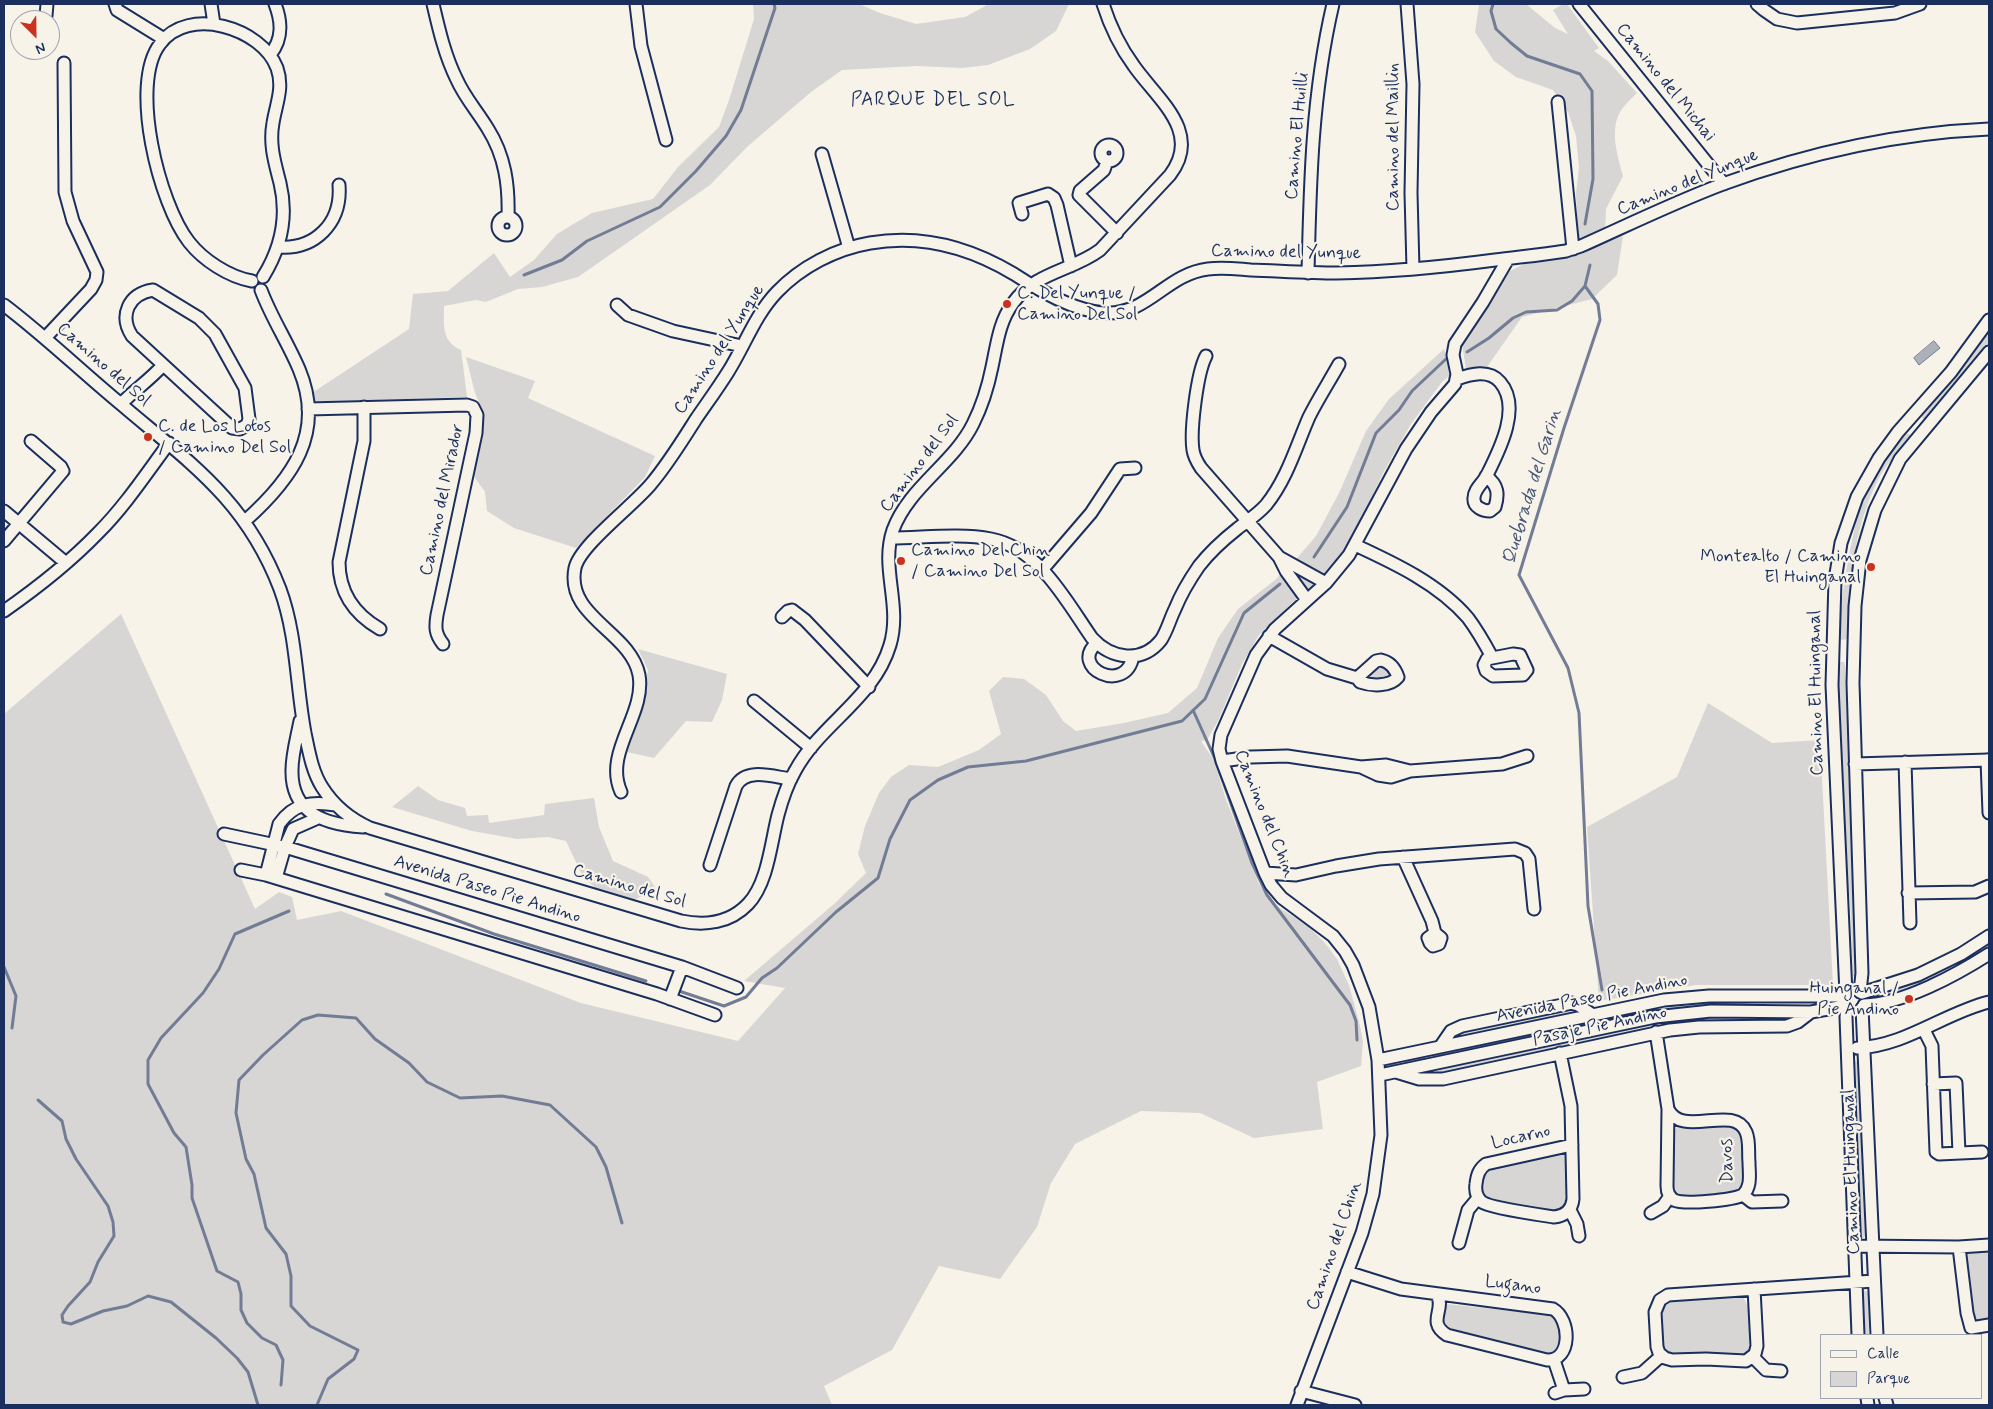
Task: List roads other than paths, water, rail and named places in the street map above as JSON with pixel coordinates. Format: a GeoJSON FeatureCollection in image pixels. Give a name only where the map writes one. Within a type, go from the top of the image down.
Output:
{"type":"FeatureCollection","features":[{"type":"Feature","properties":{"kind":"street"},"geometry":{"type":"LineString","coordinates":[[115,4],[118,10],[164,39]]}},
{"type":"Feature","properties":{"kind":"street"},"geometry":{"type":"LineString","coordinates":[[211,4],[214,24]]}},
{"type":"Feature","properties":{"kind":"street"},"geometry":{"type":"LineString","coordinates":[[270,55],[278,43],[281,29],[274,4]]}},
{"type":"Feature","properties":{"kind":"street"},"geometry":{"type":"LineString","coordinates":[[432,4],[452,70],[469,101],[493,137],[502,158],[507,179],[508,217]]}},
{"type":"Feature","properties":{"kind":"street"},"geometry":{"type":"LineString","coordinates":[[636,4],[641,46],[666,140]]}},
{"type":"Feature","properties":{"kind":"street","name":"Camino del Sol"},"geometry":{"type":"LineString","coordinates":[[302,714],[292,771],[294,788],[302,804],[318,818],[346,826],[370,828],[681,920],[710,923],[723,920],[740,911],[750,902],[759,888],[778,814],[791,779],[811,748],[869,686],[887,654],[894,630],[895,606],[889,554],[894,528],[907,504],[952,454],[972,426],[989,382],[1001,325],[1013,303],[1030,285],[1053,272],[1094,255],[1117,233],[1174,169],[1180,157],[1181,138],[1174,116],[1140,74],[1121,46],[1110,25],[1103,4]]}},
{"type":"Feature","properties":{"kind":"street","name":"Camino El Huilli"},"geometry":{"type":"LineString","coordinates":[[1308,272],[1312,135],[1323,55],[1333,4]]}},
{"type":"Feature","properties":{"kind":"street","name":"Camino del Maillin"},"geometry":{"type":"LineString","coordinates":[[1407,4],[1413,84],[1411,193],[1414,269]]}},
{"type":"Feature","properties":{"kind":"street","name":"Camino del Michai"},"geometry":{"type":"LineString","coordinates":[[1579,4],[1724,184]]}},
{"type":"Feature","properties":{"kind":"street"},"geometry":{"type":"LineString","coordinates":[[1758,4],[1776,19],[1797,23],[1895,13],[1920,4]]}},
{"type":"Feature","properties":{"kind":"street"},"geometry":{"type":"LineString","coordinates":[[245,521],[279,488],[294,467],[305,435],[308,408],[307,394],[298,368],[261,290],[266,284],[257,279],[227,272],[196,249],[184,234],[167,202],[158,174],[152,144],[148,72],[152,57],[164,39],[174,31],[187,25],[214,24],[242,35],[270,55],[277,68],[280,96],[273,120],[271,138],[272,153],[283,201],[283,224],[278,248],[257,279]]}},
{"type":"Feature","properties":{"kind":"street"},"geometry":{"type":"LineString","coordinates":[[45,338],[91,289],[96,280],[97,272],[73,221],[64,192],[64,63]]}},
{"type":"Feature","properties":{"kind":"street"},"geometry":{"type":"LineString","coordinates":[[1558,102],[1573,249]]}},
{"type":"Feature","properties":{"kind":"street","name":"Camino del Yunque"},"geometry":{"type":"LineString","coordinates":[[621,792],[616,771],[620,751],[637,698],[638,675],[629,654],[582,603],[576,589],[576,567],[585,549],[634,503],[662,470],[729,371],[759,315],[787,283],[816,262],[848,248],[894,240],[935,242],[980,256],[1054,297],[1093,311],[1116,312],[1139,306],[1178,278],[1197,271],[1216,268],[1308,272],[1414,269],[1508,259],[1573,249],[1724,184],[1800,160],[1909,136],[1989,129]]}},
{"type":"Feature","properties":{"kind":"street"},"geometry":{"type":"LineString","coordinates":[[822,154],[848,248]]}},
{"type":"Feature","properties":{"kind":"street"},"geometry":{"type":"LineString","coordinates":[[1107,161],[1104,170],[1080,191],[1079,196],[1117,233]]}},
{"type":"Feature","properties":{"kind":"street"},"geometry":{"type":"LineString","coordinates":[[278,248],[306,244],[322,233],[335,210],[339,196],[339,185]]}},
{"type":"Feature","properties":{"kind":"street"},"geometry":{"type":"LineString","coordinates":[[1022,214],[1019,203],[1048,194],[1054,198],[1071,266]]}},
{"type":"Feature","properties":{"kind":"street"},"geometry":{"type":"LineString","coordinates":[[1486,476],[1506,430],[1509,415],[1507,397],[1501,383],[1490,375],[1474,374],[1457,379],[1453,355],[1455,344],[1508,259]]}},
{"type":"Feature","properties":{"kind":"street"},"geometry":{"type":"LineString","coordinates":[[1053,272],[1050,285],[1054,297]]}},
{"type":"Feature","properties":{"kind":"street"},"geometry":{"type":"LineString","coordinates":[[153,290],[199,318],[215,334],[245,388],[249,419],[247,425],[240,430],[232,428],[163,365],[132,336],[126,327],[125,317],[127,309],[145,292],[153,290]]}},
{"type":"Feature","properties":{"kind":"street","name":"Camino del Sol"},"geometry":{"type":"LineString","coordinates":[[4,305],[168,443],[216,486],[245,521],[264,554],[285,604],[295,650],[302,714],[316,776],[336,805],[352,818],[370,828]]}},
{"type":"Feature","properties":{"kind":"street"},"geometry":{"type":"LineString","coordinates":[[617,305],[628,316],[674,331],[742,346]]}},
{"type":"Feature","properties":{"kind":"street","name":"Camino El Huinganal"},"geometry":{"type":"LineString","coordinates":[[1858,1334],[1848,1047],[1832,685],[1835,580],[1846,525],[1857,496],[1870,471],[1888,444],[1951,372],[1989,320]]}},
{"type":"Feature","properties":{"kind":"street","name":"Camino El Huinganal"},"geometry":{"type":"LineString","coordinates":[[1861,992],[1853,651],[1858,574],[1869,528],[1882,493],[1900,459],[1989,352]]}},
{"type":"Feature","properties":{"kind":"street"},"geometry":{"type":"LineString","coordinates":[[1206,356],[1198,381],[1192,442],[1194,455],[1201,468],[1279,556],[1286,571],[1307,600]]}},
{"type":"Feature","properties":{"kind":"street"},"geometry":{"type":"LineString","coordinates":[[891,538],[972,537],[991,539],[1016,548],[1042,570],[1097,644],[1115,655],[1133,656],[1150,650],[1160,641],[1183,591],[1200,566],[1221,543],[1266,505],[1280,484],[1311,414],[1339,364]]}},
{"type":"Feature","properties":{"kind":"street"},"geometry":{"type":"LineString","coordinates":[[124,407],[131,394],[148,381],[163,365]]}},
{"type":"Feature","properties":{"kind":"street","name":"Camino del Chin"},"geometry":{"type":"LineString","coordinates":[[1297,1405],[1368,1214],[1377,1174],[1381,1135],[1380,1075],[1369,1007],[1358,975],[1345,951],[1328,931],[1290,904],[1276,891],[1265,873],[1222,761],[1219,744],[1224,728],[1256,655],[1269,636],[1326,583],[1343,564],[1422,423],[1453,388],[1457,379]]}},
{"type":"Feature","properties":{"kind":"street","name":"Camino del Mirador"},"geometry":{"type":"LineString","coordinates":[[308,408],[466,405],[474,407],[477,415],[476,433],[435,629],[437,636],[443,644]]}},
{"type":"Feature","properties":{"kind":"street"},"geometry":{"type":"LineString","coordinates":[[364,407],[364,441],[339,562],[339,574],[346,597],[356,611],[367,622],[380,629]]}},
{"type":"Feature","properties":{"kind":"street"},"geometry":{"type":"LineString","coordinates":[[1909,420],[1924,430]]}},
{"type":"Feature","properties":{"kind":"street"},"geometry":{"type":"LineString","coordinates":[[4,541],[63,471],[61,467],[31,441]]}},
{"type":"Feature","properties":{"kind":"street"},"geometry":{"type":"LineString","coordinates":[[4,611],[66,563],[98,534],[121,508],[168,443]]}},
{"type":"Feature","properties":{"kind":"street"},"geometry":{"type":"LineString","coordinates":[[1042,570],[1091,513],[1120,469],[1135,468]]}},
{"type":"Feature","properties":{"kind":"street"},"geometry":{"type":"LineString","coordinates":[[4,511],[66,563]]}},
{"type":"Feature","properties":{"kind":"street"},"geometry":{"type":"LineString","coordinates":[[1355,545],[1414,576],[1454,604],[1469,619],[1492,657]]}},
{"type":"Feature","properties":{"kind":"street"},"geometry":{"type":"LineString","coordinates":[[1279,556],[1326,583]]}},
{"type":"Feature","properties":{"kind":"street"},"geometry":{"type":"LineString","coordinates":[[782,617],[792,610],[805,620],[869,686]]}},
{"type":"Feature","properties":{"kind":"street"},"geometry":{"type":"LineString","coordinates":[[1269,636],[1327,669],[1357,678]]}},
{"type":"Feature","properties":{"kind":"street"},"geometry":{"type":"LineString","coordinates":[[1097,644],[1090,651],[1088,658],[1092,667],[1101,674],[1113,676],[1124,673],[1130,667],[1133,656]]}},
{"type":"Feature","properties":{"kind":"street"},"geometry":{"type":"LineString","coordinates":[[1832,652],[1853,651]]}},
{"type":"Feature","properties":{"kind":"street"},"geometry":{"type":"LineString","coordinates":[[754,700],[811,748]]}},
{"type":"Feature","properties":{"kind":"street"},"geometry":{"type":"LineString","coordinates":[[1222,761],[1251,757],[1287,756],[1361,767],[1378,775],[1388,777],[1410,771],[1502,764],[1527,756]]}},
{"type":"Feature","properties":{"kind":"street"},"geometry":{"type":"LineString","coordinates":[[1855,764],[1988,760],[1989,813]]}},
{"type":"Feature","properties":{"kind":"street"},"geometry":{"type":"LineString","coordinates":[[1905,762],[1910,923]]}},
{"type":"Feature","properties":{"kind":"street"},"geometry":{"type":"LineString","coordinates":[[710,866],[736,786],[740,780],[752,775],[791,779]]}},
{"type":"Feature","properties":{"kind":"street"},"geometry":{"type":"LineString","coordinates":[[271,877],[279,845],[279,824],[284,818],[302,804],[317,802],[336,805]]}},
{"type":"Feature","properties":{"kind":"street"},"geometry":{"type":"LineString","coordinates":[[279,845],[293,829],[318,818]]}},
{"type":"Feature","properties":{"kind":"street","name":"Avenida Paseo Pie Andino"},"geometry":{"type":"LineString","coordinates":[[224,834],[279,845],[682,967],[737,988]]}},
{"type":"Feature","properties":{"kind":"street"},"geometry":{"type":"LineString","coordinates":[[1265,873],[1296,875],[1356,862],[1515,849],[1522,851],[1528,856],[1534,909]]}},
{"type":"Feature","properties":{"kind":"street"},"geometry":{"type":"LineString","coordinates":[[1403,857],[1432,921],[1435,933]]}},
{"type":"Feature","properties":{"kind":"street"},"geometry":{"type":"LineString","coordinates":[[241,870],[271,877],[670,998],[715,1015]]}},
{"type":"Feature","properties":{"kind":"street"},"geometry":{"type":"LineString","coordinates":[[1276,891],[1296,875]]}},
{"type":"Feature","properties":{"kind":"street"},"geometry":{"type":"LineString","coordinates":[[1908,893],[1975,892],[1989,886]]}},
{"type":"Feature","properties":{"kind":"street"},"geometry":{"type":"LineString","coordinates":[[1989,936],[1961,954],[1925,971],[1861,992],[1854,990],[1846,1001],[1855,1011],[1863,1006],[1889,1000],[1933,985],[1989,954]]}},
{"type":"Feature","properties":{"kind":"street"},"geometry":{"type":"LineString","coordinates":[[670,998],[682,967]]}},
{"type":"Feature","properties":{"kind":"street"},"geometry":{"type":"LineString","coordinates":[[1861,992],[1865,1000],[1863,1006]]}},
{"type":"Feature","properties":{"kind":"street","name":"Avenida Paseo Pie Andino"},"geometry":{"type":"LineString","coordinates":[[1378,1060],[1641,1004],[1688,997],[1846,1001]]}},
{"type":"Feature","properties":{"kind":"street","name":"Avenida Paseo Pie Andino"},"geometry":{"type":"LineString","coordinates":[[1380,1075],[1675,1014],[1719,1011],[1811,1012],[1846,1001]]}},
{"type":"Feature","properties":{"kind":"street"},"geometry":{"type":"LineString","coordinates":[[1848,1047],[1864,1048],[1896,1040],[1924,1030],[1960,1012],[1989,1002]]}},
{"type":"Feature","properties":{"kind":"street","name":"Pasaje Pie Andino"},"geometry":{"type":"LineString","coordinates":[[1440,1047],[1451,1031],[1462,1026],[1572,1003],[1593,1015]]}},
{"type":"Feature","properties":{"kind":"street","name":"Camino El Huinganal"},"geometry":{"type":"LineString","coordinates":[[1863,1006],[1877,1334]]}},
{"type":"Feature","properties":{"kind":"street","name":"Pasaje Pie Andino"},"geometry":{"type":"LineString","coordinates":[[1396,1072],[1418,1079],[1443,1079],[1656,1032],[1699,1027],[1780,1027],[1798,1022],[1811,1012]]}},
{"type":"Feature","properties":{"kind":"street"},"geometry":{"type":"LineString","coordinates":[[1924,1030],[1932,1046],[1936,1152],[1939,1154],[1982,1152]]}},
{"type":"Feature","properties":{"kind":"street"},"geometry":{"type":"LineString","coordinates":[[1651,1213],[1663,1206],[1670,1196],[1666,1186],[1668,1108],[1656,1032]]}},
{"type":"Feature","properties":{"kind":"street","name":"Locarno"},"geometry":{"type":"LineString","coordinates":[[1560,1053],[1569,1091],[1573,1199],[1570,1210],[1577,1224],[1579,1236]]}},
{"type":"Feature","properties":{"kind":"street"},"geometry":{"type":"LineString","coordinates":[[1933,1084],[1956,1083],[1959,1153]]}},
{"type":"Feature","properties":{"kind":"street"},"geometry":{"type":"LineString","coordinates":[[1668,1108],[1675,1118],[1683,1121]]}},
{"type":"Feature","properties":{"kind":"street"},"geometry":{"type":"LineString","coordinates":[[1667,1136],[1671,1128],[1683,1121]]}},
{"type":"Feature","properties":{"kind":"street","name":"Davos"},"geometry":{"type":"LineString","coordinates":[[1670,1196],[1676,1201],[1684,1202],[1734,1198],[1743,1195],[1750,1183],[1748,1138],[1744,1128],[1732,1121],[1683,1121]]}},
{"type":"Feature","properties":{"kind":"street","name":"Locarno"},"geometry":{"type":"LineString","coordinates":[[1459,1243],[1470,1206],[1478,1198],[1475,1191],[1477,1178],[1480,1170],[1486,1164],[1572,1145]]}},
{"type":"Feature","properties":{"kind":"street","name":"Davos"},"geometry":{"type":"LineString","coordinates":[[1743,1195],[1749,1200],[1756,1202],[1782,1202]]}},
{"type":"Feature","properties":{"kind":"street"},"geometry":{"type":"LineString","coordinates":[[1478,1198],[1490,1205],[1550,1216],[1559,1216],[1570,1210]]}},
{"type":"Feature","properties":{"kind":"street"},"geometry":{"type":"LineString","coordinates":[[1854,1246],[1959,1247],[1989,1245]]}},
{"type":"Feature","properties":{"kind":"street"},"geometry":{"type":"LineString","coordinates":[[1959,1247],[1969,1332],[1989,1325]]}},
{"type":"Feature","properties":{"kind":"street","name":"Lugano"},"geometry":{"type":"LineString","coordinates":[[1347,1272],[1401,1289],[1553,1309],[1562,1317],[1566,1330],[1564,1350],[1560,1357],[1554,1360]]}},
{"type":"Feature","properties":{"kind":"street"},"geometry":{"type":"LineString","coordinates":[[1661,1356],[1656,1342],[1655,1312],[1657,1303],[1664,1297],[1673,1294],[1874,1281]]}},
{"type":"Feature","properties":{"kind":"street"},"geometry":{"type":"LineString","coordinates":[[1753,1357],[1757,1346],[1754,1289]]}},
{"type":"Feature","properties":{"kind":"street"},"geometry":{"type":"LineString","coordinates":[[1437,1295],[1440,1300],[1437,1322],[1441,1330],[1447,1335],[1537,1359],[1554,1360],[1559,1392],[1584,1388]]}},
{"type":"Feature","properties":{"kind":"street"},"geometry":{"type":"LineString","coordinates":[[1661,1356],[1672,1360],[1742,1361],[1753,1357]]}},
{"type":"Feature","properties":{"kind":"street"},"geometry":{"type":"LineString","coordinates":[[1623,1376],[1642,1373],[1661,1356]]}},
{"type":"Feature","properties":{"kind":"street"},"geometry":{"type":"LineString","coordinates":[[1753,1357],[1766,1370],[1781,1372]]}},
{"type":"Feature","properties":{"kind":"street"},"geometry":{"type":"LineString","coordinates":[[1301,1391],[1355,1405]]}},
{"type":"Feature","properties":{"kind":"waterway"},"geometry":{"type":"LineString","coordinates":[[524,275],[562,260],[587,241],[660,207],[696,171],[726,136],[741,110],[775,8],[774,4]]}},
{"type":"Feature","properties":{"kind":"waterway","name":"Quebrada del Garin"},"geometry":{"type":"LineString","coordinates":[[1493,4],[1491,11],[1496,29],[1511,43],[1527,56],[1580,74],[1592,91],[1593,179],[1585,224]]}},
{"type":"Feature","properties":{"kind":"waterway"},"geometry":{"type":"LineString","coordinates":[[1467,352],[1489,338],[1513,318],[1526,312],[1557,310],[1572,301],[1585,286],[1590,265]]}},
{"type":"Feature","properties":{"kind":"waterway","name":"Quebrada del Garin"},"geometry":{"type":"LineString","coordinates":[[1585,286],[1598,304],[1600,320],[1564,428],[1519,575],[1568,668],[1579,713],[1588,906],[1602,990]]}},
{"type":"Feature","properties":{"kind":"waterway"},"geometry":{"type":"LineString","coordinates":[[1314,557],[1347,507],[1376,433],[1399,410],[1412,391],[1446,359]]}},
{"type":"Feature","properties":{"kind":"waterway"},"geometry":{"type":"LineString","coordinates":[[679,991],[724,1006],[746,997],[762,978],[777,968],[836,912],[878,878],[890,839],[910,800],[938,780],[968,767],[1026,761],[1182,721],[1205,699],[1244,613],[1280,584]]}},
{"type":"Feature","properties":{"kind":"waterway"},"geometry":{"type":"LineString","coordinates":[[1193,710],[1215,759],[1252,863],[1267,895],[1350,1005],[1356,1021],[1357,1040]]}},
{"type":"Feature","properties":{"kind":"waterway"},"geometry":{"type":"LineString","coordinates":[[386,894],[494,934],[646,981]]}},
{"type":"Feature","properties":{"kind":"waterway"},"geometry":{"type":"LineString","coordinates":[[281,1385],[283,1360],[276,1345],[262,1338],[247,1323],[241,1310],[241,1294],[238,1282],[217,1271],[192,1198],[192,1185],[186,1147],[174,1133],[148,1084],[148,1060],[161,1038],[203,993],[219,969],[235,934],[289,911]]}},
{"type":"Feature","properties":{"kind":"waterway"},"geometry":{"type":"LineString","coordinates":[[4,967],[16,996],[12,1028]]}},
{"type":"Feature","properties":{"kind":"waterway"},"geometry":{"type":"LineString","coordinates":[[317,1405],[328,1379],[354,1359],[358,1350],[310,1326],[291,1306],[291,1276],[286,1254],[266,1228],[254,1174],[246,1159],[236,1113],[239,1080],[263,1055],[302,1020],[318,1015],[356,1018],[375,1039],[409,1063],[427,1082],[460,1098],[502,1096],[550,1105],[596,1147],[606,1167],[622,1223]]}},
{"type":"Feature","properties":{"kind":"waterway"},"geometry":{"type":"LineString","coordinates":[[38,1100],[62,1121],[66,1139],[76,1159],[108,1206],[113,1222],[114,1236],[98,1262],[90,1282],[62,1315],[63,1322],[71,1324],[103,1311],[127,1306],[148,1296],[171,1302],[216,1338],[237,1358],[248,1372],[258,1405]]}},
{"type":"Feature","properties":{"kind":"place","name":"C. Del Yunque / Camino Del Sol"},"geometry":{"type":"Point","coordinates":[1007,304]}},
{"type":"Feature","properties":{"kind":"place","name":"C. de Los Lotos / Camino Del Sol"},"geometry":{"type":"Point","coordinates":[148,437]}},
{"type":"Feature","properties":{"kind":"place","name":"Camino Del Chin / Camino Del Sol"},"geometry":{"type":"Point","coordinates":[901,561]}},
{"type":"Feature","properties":{"kind":"place","name":"Montealto / Camino El Huinganal"},"geometry":{"type":"Point","coordinates":[1871,567]}},
{"type":"Feature","properties":{"kind":"place","name":"Huinganal / Pie Andino"},"geometry":{"type":"Point","coordinates":[1909,999]}},
{"type":"Feature","properties":{"kind":"district","name":"PARQUE DEL SOL"},"geometry":{"type":"Point","coordinates":[933,101]}}]}
